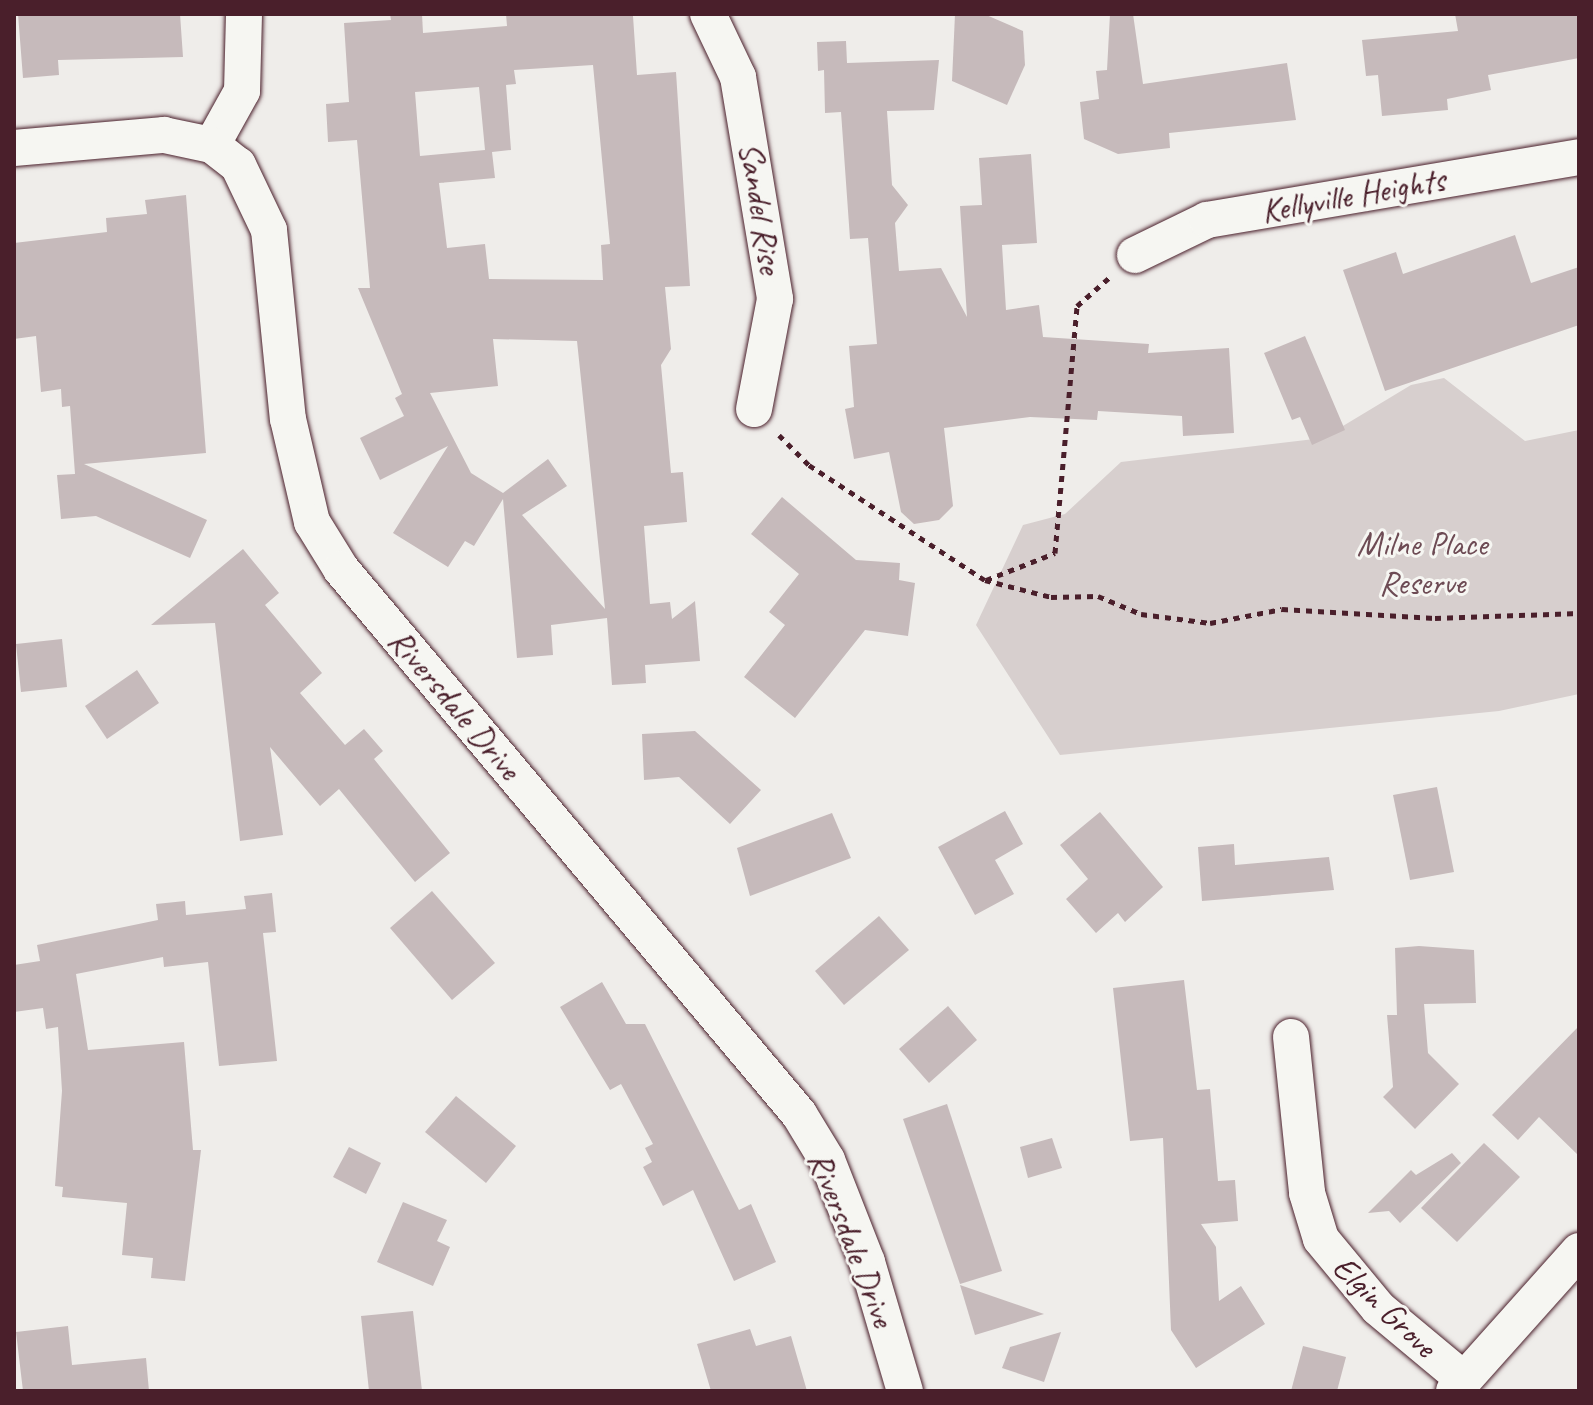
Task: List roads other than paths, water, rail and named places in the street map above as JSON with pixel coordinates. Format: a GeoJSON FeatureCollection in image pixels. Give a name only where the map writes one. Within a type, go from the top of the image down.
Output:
{"type":"FeatureCollection","features":[{"type":"Feature","properties":{"kind":"street"},"geometry":{"type":"LineString","coordinates":[[14,148],[164,135],[212,145],[242,91],[244,14]]}},
{"type":"Feature","properties":{"kind":"street","name":"Sandel Rise"},"geometry":{"type":"LineString","coordinates":[[708,14],[738,77],[775,299],[754,409]]}},
{"type":"Feature","properties":{"kind":"street","name":"Riversdale Drive"},"geometry":{"type":"LineString","coordinates":[[212,145],[238,165],[269,230],[288,419],[312,522],[341,569],[799,1114],[827,1160],[867,1262],[905,1391]]}},
{"type":"Feature","properties":{"kind":"street","name":"Kellyville Heights"},"geometry":{"type":"LineString","coordinates":[[1135,255],[1207,220],[1579,157]]}},
{"type":"Feature","properties":{"kind":"street","name":"Elgin Grove"},"geometry":{"type":"LineString","coordinates":[[1291,1037],[1307,1193],[1321,1239],[1378,1308],[1458,1384]]}},
{"type":"Feature","properties":{"kind":"street"},"geometry":{"type":"LineString","coordinates":[[1458,1384],[1579,1251]]}},
{"type":"Feature","properties":{"kind":"park label","name":"Milne Place Reserve"},"geometry":{"type":"Point","coordinates":[1422,562]}}]}
